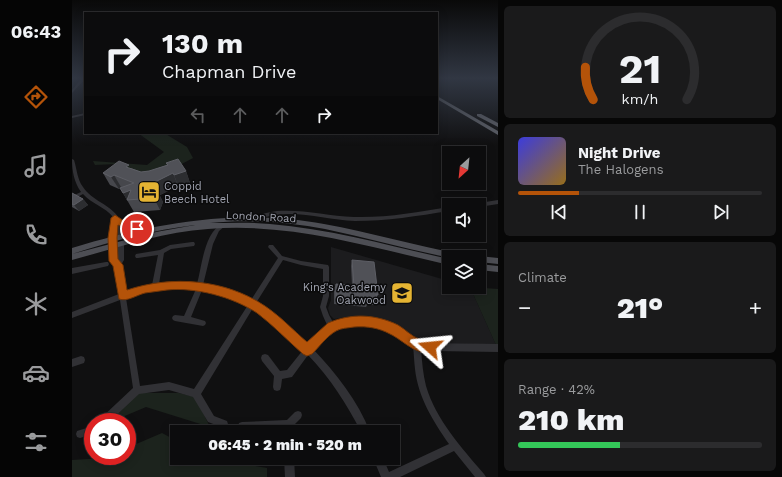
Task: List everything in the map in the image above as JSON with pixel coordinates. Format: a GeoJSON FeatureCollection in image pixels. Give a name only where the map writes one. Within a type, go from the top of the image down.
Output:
{"type":"FeatureCollection","features":[{"type":"Feature","properties":{"kind":"highway"},"geometry":{"type":"LineString","coordinates":[[445,100],[498,138]]}},
{"type":"Feature","properties":{"kind":"highway"},"geometry":{"type":"LineString","coordinates":[[447,100],[498,129]]}},
{"type":"Feature","properties":{"kind":"highway"},"geometry":{"type":"LineString","coordinates":[[448,100],[498,125]]}},
{"type":"Feature","properties":{"kind":"highway"},"geometry":{"type":"LineString","coordinates":[[450,104],[498,133]]}},
{"type":"Feature","properties":{"kind":"main road","name":"London Road"},"geometry":{"type":"LineString","coordinates":[[121,240],[140,231],[188,223],[252,220],[285,216],[442,253]]}},
{"type":"Feature","properties":{"kind":"main road","name":"London Road"},"geometry":{"type":"LineString","coordinates":[[72,251],[121,240],[160,235],[195,228],[222,226],[282,228],[329,234],[442,260]]}},
{"type":"Feature","properties":{"kind":"main road","name":"London Road"},"geometry":{"type":"LineString","coordinates":[[72,257],[113,242]]}},
{"type":"Feature","properties":{"kind":"main road"},"geometry":{"type":"LineString","coordinates":[[486,260],[498,261]]}},
{"type":"Feature","properties":{"kind":"main road"},"geometry":{"type":"LineString","coordinates":[[486,268],[498,269]]}},
{"type":"Feature","properties":{"kind":"street"},"geometry":{"type":"LineString","coordinates":[[72,117],[84,114]]}},
{"type":"Feature","properties":{"kind":"street"},"geometry":{"type":"LineString","coordinates":[[72,160],[76,180],[84,192],[108,208],[120,226],[121,260],[118,265]]}},
{"type":"Feature","properties":{"kind":"street"},"geometry":{"type":"LineString","coordinates":[[72,198],[84,192]]}},
{"type":"Feature","properties":{"kind":"street"},"geometry":{"type":"LineString","coordinates":[[486,204],[498,202]]}},
{"type":"Feature","properties":{"kind":"street","name":"London Road"},"geometry":{"type":"LineString","coordinates":[[252,220],[271,213],[285,216],[355,219],[396,217],[442,211]]}},
{"type":"Feature","properties":{"kind":"street"},"geometry":{"type":"LineString","coordinates":[[115,218],[124,225],[140,231]]}},
{"type":"Feature","properties":{"kind":"street"},"geometry":{"type":"LineString","coordinates":[[115,218],[113,242],[114,261],[118,265],[137,390]]}},
{"type":"Feature","properties":{"kind":"street"},"geometry":{"type":"LineString","coordinates":[[186,320],[200,287],[212,237],[217,229],[222,226]]}},
{"type":"Feature","properties":{"kind":"street"},"geometry":{"type":"LineString","coordinates":[[138,256],[161,252],[170,247],[192,244]]}},
{"type":"Feature","properties":{"kind":"street"},"geometry":{"type":"LineString","coordinates":[[271,248],[281,258],[326,267],[326,296],[324,307],[326,316],[332,326]]}},
{"type":"Feature","properties":{"kind":"street"},"geometry":{"type":"LineString","coordinates":[[155,287],[161,252]]}},
{"type":"Feature","properties":{"kind":"street"},"geometry":{"type":"LineString","coordinates":[[196,394],[281,258]]}},
{"type":"Feature","properties":{"kind":"street"},"geometry":{"type":"LineString","coordinates":[[72,271],[106,264]]}},
{"type":"Feature","properties":{"kind":"street"},"geometry":{"type":"LineString","coordinates":[[72,315],[134,291],[155,287],[182,285],[200,287],[229,294],[252,304],[271,317],[307,350],[338,384],[362,425]]}},
{"type":"Feature","properties":{"kind":"street"},"geometry":{"type":"LineString","coordinates":[[175,318],[203,323]]}},
{"type":"Feature","properties":{"kind":"street"},"geometry":{"type":"LineString","coordinates":[[278,375],[289,374],[307,350],[332,326],[351,321],[372,322],[393,329],[417,344],[430,347],[498,348]]}},
{"type":"Feature","properties":{"kind":"street"},"geometry":{"type":"LineString","coordinates":[[417,344],[419,372],[422,387],[430,406],[454,446],[481,477]]}},
{"type":"Feature","properties":{"kind":"street"},"geometry":{"type":"LineString","coordinates":[[266,358],[278,375],[278,387]]}},
{"type":"Feature","properties":{"kind":"street"},"geometry":{"type":"LineString","coordinates":[[72,363],[81,360]]}},
{"type":"Feature","properties":{"kind":"street"},"geometry":{"type":"LineString","coordinates":[[113,413],[137,390],[169,386],[196,394],[211,419],[224,424]]}},
{"type":"Feature","properties":{"kind":"street"},"geometry":{"type":"LineString","coordinates":[[291,425],[298,415]]}},
{"type":"Feature","properties":{"kind":"street"},"geometry":{"type":"LineString","coordinates":[[80,434],[84,433]]}},
{"type":"Feature","properties":{"kind":"street"},"geometry":{"type":"LineString","coordinates":[[382,465],[388,477],[454,446]]}},
{"type":"Feature","properties":{"kind":"street"},"geometry":{"type":"LineString","coordinates":[[290,465],[290,477]]}},
{"type":"Feature","properties":{"kind":"shaded area"},"geometry":{"type":"Polygon","coordinates":[[[139,134],[166,134],[187,147],[193,158],[178,166],[146,175],[124,169],[116,164],[95,165],[93,161],[147,165],[164,152],[139,134]]]}},
{"type":"Feature","properties":{"kind":"shaded area","name":"King's Academy Oakwood"},"geometry":{"type":"Polygon","coordinates":[[[331,247],[442,279],[442,294],[473,294],[496,345],[429,342],[414,337],[387,321],[370,317],[347,317],[334,319],[330,315],[328,308],[331,300],[331,247]]]}},
{"type":"Feature","properties":{"kind":"shaded area"},"geometry":{"type":"Polygon","coordinates":[[[486,288],[498,289],[498,345],[496,345],[473,294],[486,294],[486,288]]]}},
{"type":"Feature","properties":{"kind":"shaded area"},"geometry":{"type":"Polygon","coordinates":[[[139,393],[179,393],[195,397],[209,425],[204,425],[146,407],[132,413],[118,413],[123,404],[139,393]]]}},
{"type":"Feature","properties":{"kind":"shaded area"},"geometry":{"type":"Polygon","coordinates":[[[162,433],[170,437],[170,465],[250,465],[267,468],[267,477],[72,477],[72,460],[84,459],[84,465],[136,465],[136,444],[162,433]]]}},
{"type":"Feature","properties":{"kind":"building"},"geometry":{"type":"Polygon","coordinates":[[[178,159],[186,171],[174,175],[173,173],[155,182],[152,190],[157,190],[154,198],[127,200],[131,190],[123,193],[120,188],[134,183],[114,175],[111,177],[103,173],[119,161],[129,165],[126,167],[141,172],[168,165],[166,163],[178,159]]]}},
{"type":"Feature","properties":{"kind":"building"},"geometry":{"type":"Polygon","coordinates":[[[72,193],[83,199],[74,205],[72,204],[72,193]]]}},
{"type":"Feature","properties":{"kind":"building"},"geometry":{"type":"Polygon","coordinates":[[[352,260],[374,262],[378,295],[376,294],[377,300],[369,300],[369,302],[336,299],[336,284],[354,286],[352,260]]]}},
{"type":"Feature","properties":{"kind":"place","name":"Coppid Beech Hotel"},"geometry":{"type":"Point","coordinates":[149,192]}},
{"type":"Feature","properties":{"kind":"place","name":"King's Academy Oakwood"},"geometry":{"type":"Point","coordinates":[402,293]}},
{"type":"Feature","properties":{"kind":"route"},"geometry":{"type":"LineString","coordinates":[[137,229],[127,227],[115,218],[112,238],[114,261],[118,265],[123,296],[134,291],[169,285],[200,287],[218,291],[252,304],[271,317],[307,350],[332,326],[351,321],[378,323],[393,329],[417,344],[430,347]]}}]}
